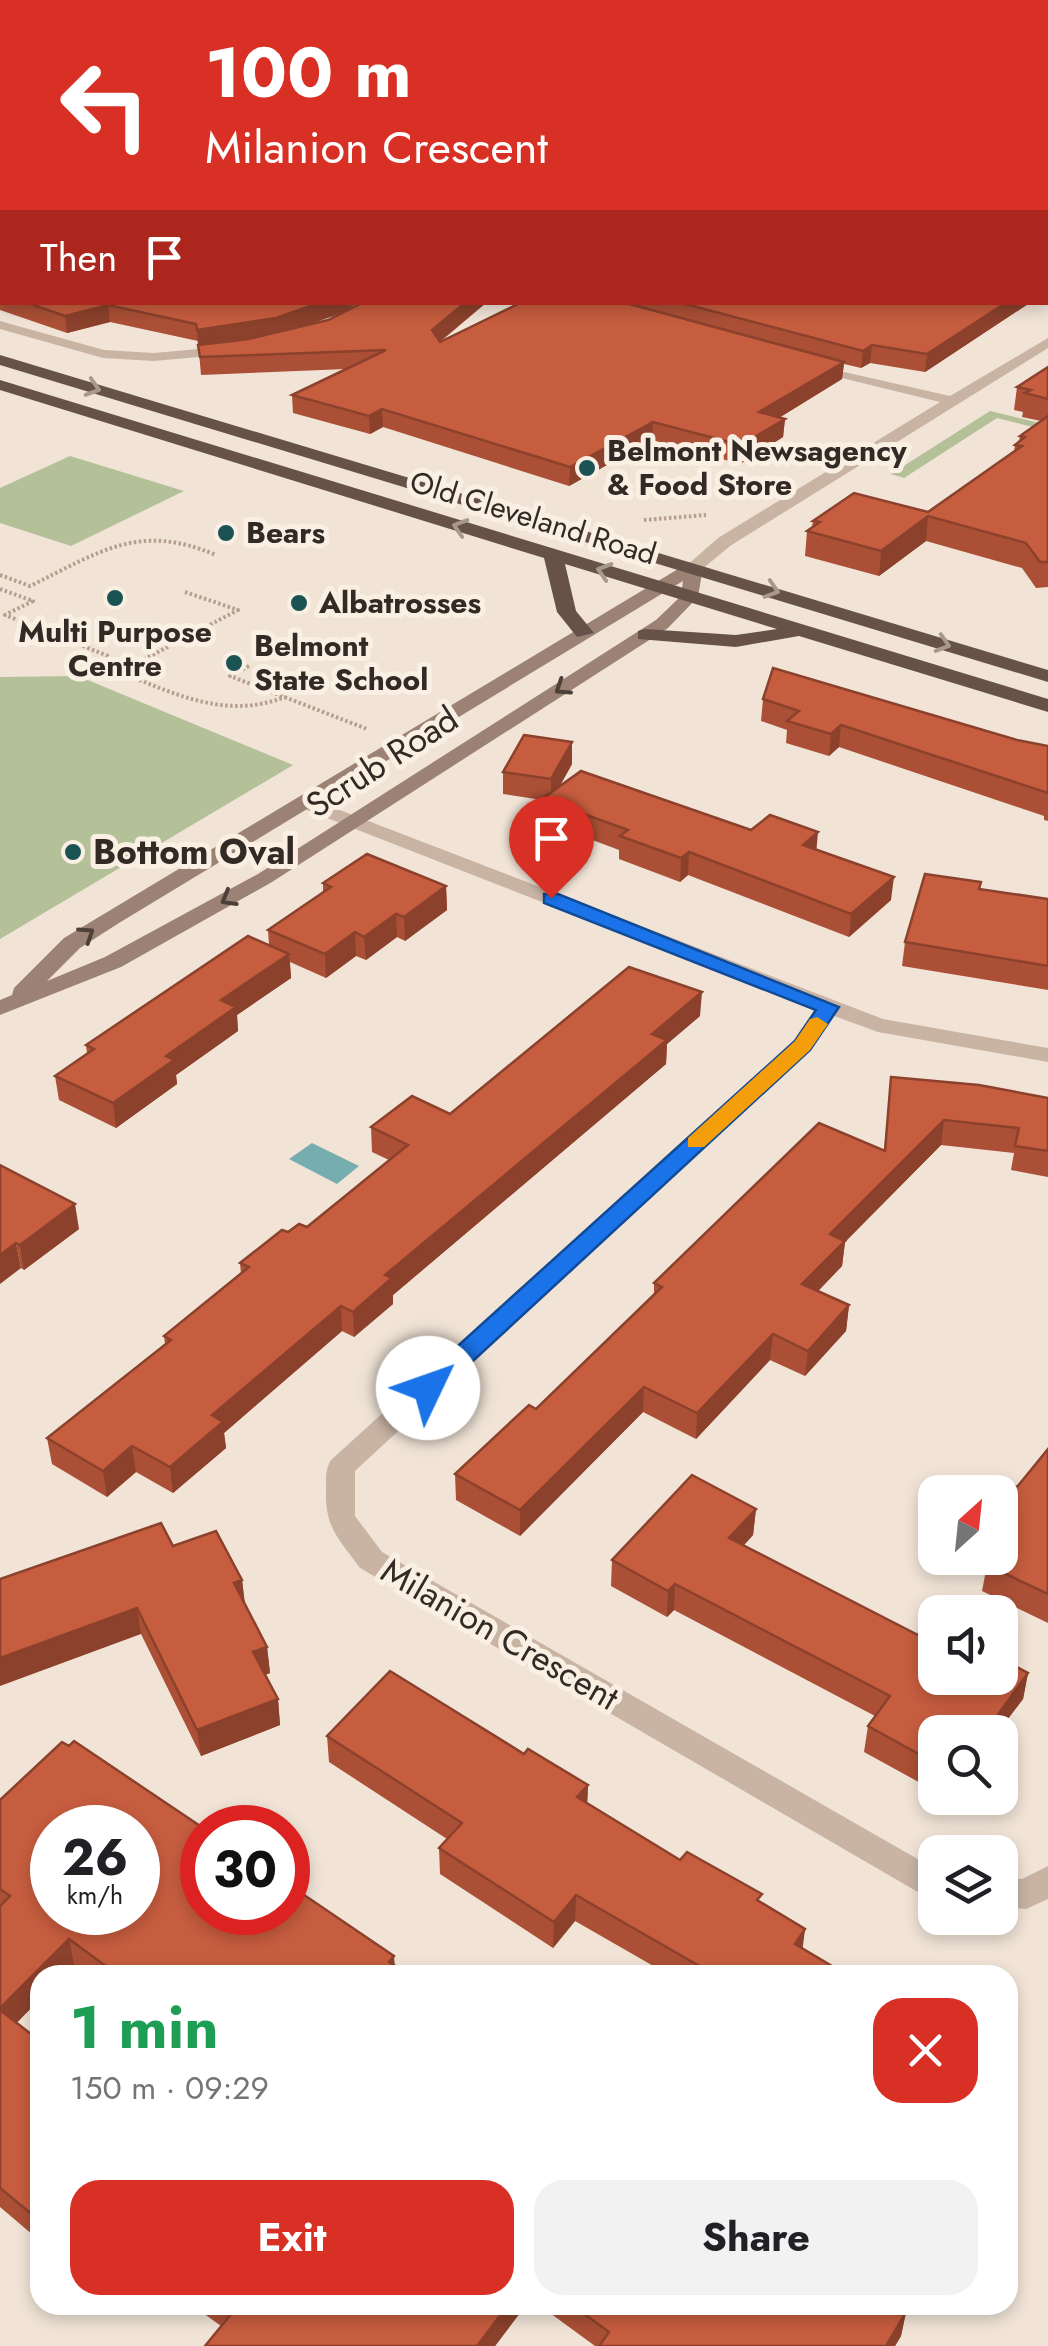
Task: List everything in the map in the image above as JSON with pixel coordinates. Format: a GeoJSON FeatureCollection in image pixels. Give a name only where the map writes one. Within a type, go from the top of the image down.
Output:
{"type":"FeatureCollection","features":[{"type":"Feature","properties":{"kind":"highway","name":"Old Cleveland Road"},"geometry":{"type":"LineString","coordinates":[[0,360],[1048,676]]}},
{"type":"Feature","properties":{"kind":"highway","name":"Old Cleveland Road"},"geometry":{"type":"LineString","coordinates":[[0,385],[1048,706]]}},
{"type":"Feature","properties":{"kind":"highway"},"geometry":{"type":"LineString","coordinates":[[553,556],[567,612],[584,633]]}},
{"type":"Feature","properties":{"kind":"highway"},"geometry":{"type":"LineString","coordinates":[[644,635],[736,641],[802,632]]}},
{"type":"Feature","properties":{"kind":"main road","name":"Scrub Road"},"geometry":{"type":"LineString","coordinates":[[8,1004],[72,944],[694,567]]}},
{"type":"Feature","properties":{"kind":"main road"},"geometry":{"type":"LineString","coordinates":[[689,597],[694,567]]}},
{"type":"Feature","properties":{"kind":"main road","name":"Scrub Road"},"geometry":{"type":"LineString","coordinates":[[8,1004],[114,962],[355,822],[644,635],[689,597]]}},
{"type":"Feature","properties":{"kind":"street"},"geometry":{"type":"LineString","coordinates":[[0,324],[119,355],[244,349]]}},
{"type":"Feature","properties":{"kind":"street","name":"Scrub Road"},"geometry":{"type":"LineString","coordinates":[[694,567],[724,542],[1048,342]]}},
{"type":"Feature","properties":{"kind":"street"},"geometry":{"type":"LineString","coordinates":[[794,362],[952,401]]}},
{"type":"Feature","properties":{"kind":"street"},"geometry":{"type":"LineString","coordinates":[[306,803],[878,1025],[1048,1055]]}},
{"type":"Feature","properties":{"kind":"street","name":"Milanion Crescent"},"geometry":{"type":"LineString","coordinates":[[828,1007],[802,1045],[341,1467],[340,1518],[371,1560],[918,1877]]}},
{"type":"Feature","properties":{"kind":"street"},"geometry":{"type":"LineString","coordinates":[[1018,1893],[1026,1894],[1048,1881]]}},
{"type":"Feature","properties":{"kind":"path"},"geometry":{"type":"LineString","coordinates":[[635,519],[711,514]]}},
{"type":"Feature","properties":{"kind":"path"},"geometry":{"type":"LineString","coordinates":[[0,575],[30,586],[134,542],[166,538],[216,555]]}},
{"type":"Feature","properties":{"kind":"path"},"geometry":{"type":"LineString","coordinates":[[0,589],[32,602],[2,615]]}},
{"type":"Feature","properties":{"kind":"path"},"geometry":{"type":"LineString","coordinates":[[120,672],[238,610],[185,592]]}},
{"type":"Feature","properties":{"kind":"path"},"geometry":{"type":"LineString","coordinates":[[2,615],[108,656],[120,672],[216,707],[248,710],[285,697]]}},
{"type":"Feature","properties":{"kind":"path"},"geometry":{"type":"LineString","coordinates":[[144,630],[178,642]]}},
{"type":"Feature","properties":{"kind":"path"},"geometry":{"type":"LineString","coordinates":[[240,662],[250,666],[230,676],[370,730]]}},
{"type":"Feature","properties":{"kind":"green space"},"geometry":{"type":"Polygon","coordinates":[[[990,411],[1048,425],[1048,431],[997,418],[904,478],[891,474],[990,411]]]}},
{"type":"Feature","properties":{"kind":"green space"},"geometry":{"type":"Polygon","coordinates":[[[70,456],[184,491],[71,546],[0,523],[0,488],[70,456]]]}},
{"type":"Feature","properties":{"kind":"green space","name":"Bottom Oval"},"geometry":{"type":"Polygon","coordinates":[[[78,676],[293,765],[0,939],[0,677],[78,676]]]}},
{"type":"Feature","properties":{"kind":"water"},"geometry":{"type":"Polygon","coordinates":[[[312,1143],[359,1166],[337,1184],[289,1159],[312,1143]]]}},
{"type":"Feature","properties":{"kind":"building"},"geometry":{"type":"Polygon","coordinates":[[[34,305],[108,305],[65,316],[34,305]]]}},
{"type":"Feature","properties":{"kind":"building"},"geometry":{"type":"Polygon","coordinates":[[[108,305],[313,305],[276,318],[197,330],[196,324],[108,305]]]}},
{"type":"Feature","properties":{"kind":"building"},"geometry":{"type":"Polygon","coordinates":[[[358,305],[462,305],[432,330],[440,342],[516,305],[633,305],[844,362],[759,412],[785,419],[741,445],[653,422],[570,467],[382,409],[369,416],[292,395],[386,350],[200,357],[198,345],[249,339],[328,320],[358,305]]]}},
{"type":"Feature","properties":{"kind":"building"},"geometry":{"type":"Polygon","coordinates":[[[689,305],[1002,305],[927,354],[872,345],[863,351],[689,305]]]}},
{"type":"Feature","properties":{"kind":"building"},"geometry":{"type":"Polygon","coordinates":[[[1048,367],[1048,399],[1017,387],[1048,367]]]}},
{"type":"Feature","properties":{"kind":"building"},"geometry":{"type":"Polygon","coordinates":[[[1048,416],[1048,562],[1040,562],[1026,543],[928,516],[881,551],[807,531],[820,522],[813,521],[854,493],[928,512],[1022,446],[1015,445],[1025,437],[1020,436],[1048,416]]]}},
{"type":"Feature","properties":{"kind":"building"},"geometry":{"type":"Polygon","coordinates":[[[773,668],[1048,746],[1048,793],[841,725],[831,734],[787,721],[799,711],[763,699],[773,668]]]}},
{"type":"Feature","properties":{"kind":"building"},"geometry":{"type":"Polygon","coordinates":[[[524,735],[572,742],[551,779],[503,772],[524,735]]]}},
{"type":"Feature","properties":{"kind":"building"},"geometry":{"type":"Polygon","coordinates":[[[581,771],[751,830],[770,815],[818,832],[803,845],[894,877],[851,914],[689,852],[681,858],[620,836],[628,830],[542,799],[581,771]]]}},
{"type":"Feature","properties":{"kind":"building"},"geometry":{"type":"Polygon","coordinates":[[[367,854],[446,886],[404,917],[396,914],[364,937],[355,932],[325,954],[268,930],[331,887],[323,883],[367,854]]]}},
{"type":"Feature","properties":{"kind":"building"},"geometry":{"type":"Polygon","coordinates":[[[925,874],[981,882],[979,889],[1048,899],[1048,966],[905,942],[925,874]]]}},
{"type":"Feature","properties":{"kind":"building"},"geometry":{"type":"Polygon","coordinates":[[[248,936],[289,954],[221,1000],[236,1007],[166,1056],[174,1060],[113,1103],[55,1076],[94,1049],[86,1045],[248,936]]]}},
{"type":"Feature","properties":{"kind":"building"},"geometry":{"type":"Polygon","coordinates":[[[629,967],[702,992],[652,1034],[667,1040],[385,1275],[392,1278],[353,1312],[341,1306],[212,1415],[223,1422],[170,1467],[132,1446],[103,1471],[47,1438],[171,1340],[164,1336],[249,1267],[240,1263],[282,1230],[288,1232],[299,1224],[307,1227],[408,1145],[371,1127],[412,1096],[450,1114],[629,967]]]}},
{"type":"Feature","properties":{"kind":"building"},"geometry":{"type":"Polygon","coordinates":[[[891,1077],[979,1085],[1048,1098],[1048,1151],[1015,1146],[1019,1128],[944,1120],[830,1234],[845,1241],[802,1284],[849,1305],[808,1351],[773,1334],[697,1413],[644,1387],[520,1510],[455,1474],[529,1405],[536,1409],[662,1287],[654,1283],[819,1123],[885,1151],[891,1077]]]}},
{"type":"Feature","properties":{"kind":"building"},"geometry":{"type":"Polygon","coordinates":[[[0,1165],[75,1204],[0,1255],[0,1165]]]}},
{"type":"Feature","properties":{"kind":"building"},"geometry":{"type":"Polygon","coordinates":[[[1048,1449],[1048,1594],[1008,1575],[1018,1575],[1018,1486],[1048,1449]]]}},
{"type":"Feature","properties":{"kind":"building"},"geometry":{"type":"Polygon","coordinates":[[[692,1475],[756,1509],[729,1538],[918,1635],[918,1695],[1012,1695],[998,1715],[918,1715],[918,1754],[868,1726],[890,1696],[675,1584],[668,1591],[612,1560],[692,1475]]]}},
{"type":"Feature","properties":{"kind":"building"},"geometry":{"type":"Polygon","coordinates":[[[161,1523],[173,1546],[216,1531],[242,1580],[234,1583],[267,1647],[253,1652],[278,1699],[197,1730],[137,1608],[0,1658],[0,1579],[161,1523]]]}},
{"type":"Feature","properties":{"kind":"building"},"geometry":{"type":"Polygon","coordinates":[[[1018,1668],[1028,1673],[1018,1687],[1018,1668]]]}},
{"type":"Feature","properties":{"kind":"building"},"geometry":{"type":"Polygon","coordinates":[[[390,1671],[524,1754],[528,1749],[588,1785],[577,1797],[680,1860],[687,1852],[762,1894],[757,1900],[805,1929],[795,1944],[830,1965],[698,1965],[576,1895],[554,1922],[439,1848],[462,1823],[327,1736],[390,1671]]]}},
{"type":"Feature","properties":{"kind":"building"},"geometry":{"type":"Polygon","coordinates":[[[74,1741],[180,1812],[180,1935],[310,1935],[310,1899],[394,1956],[389,1962],[394,1965],[104,1965],[69,1939],[43,1965],[30,1965],[30,1978],[0,2008],[0,1906],[10,1896],[0,1889],[0,1800],[62,1742],[69,1746],[74,1741]]]}},
{"type":"Feature","properties":{"kind":"building"},"geometry":{"type":"Polygon","coordinates":[[[0,2010],[30,2033],[30,2213],[0,2188],[0,2010]]]}},
{"type":"Feature","properties":{"kind":"building"},"geometry":{"type":"Polygon","coordinates":[[[230,2315],[500,2315],[477,2346],[205,2346],[230,2315]]]}},
{"type":"Feature","properties":{"kind":"building"},"geometry":{"type":"Polygon","coordinates":[[[586,2315],[904,2315],[886,2346],[599,2346],[609,2332],[586,2315]]]}},
{"type":"Feature","properties":{"kind":"slow traffic"},"geometry":{"type":"LineString","coordinates":[[696,1142],[802,1045],[817,1024]]}},
{"type":"Feature","properties":{"kind":"place","name":"Belmont Newsagency & Food Store"},"geometry":{"type":"Point","coordinates":[587,468]}},
{"type":"Feature","properties":{"kind":"place","name":"Bears"},"geometry":{"type":"Point","coordinates":[226,533]}},
{"type":"Feature","properties":{"kind":"place","name":"Multi Purpose Centre"},"geometry":{"type":"Point","coordinates":[115,598]}},
{"type":"Feature","properties":{"kind":"place","name":"Albatrosses"},"geometry":{"type":"Point","coordinates":[299,603]}},
{"type":"Feature","properties":{"kind":"place","name":"Belmont State School"},"geometry":{"type":"Point","coordinates":[234,663]}},
{"type":"Feature","properties":{"kind":"place","name":"Bottom Oval"},"geometry":{"type":"Point","coordinates":[73,852]}},
{"type":"Feature","properties":{"kind":"route"},"geometry":{"type":"LineString","coordinates":[[428,1388],[802,1045],[828,1007],[551,898]]}}]}
